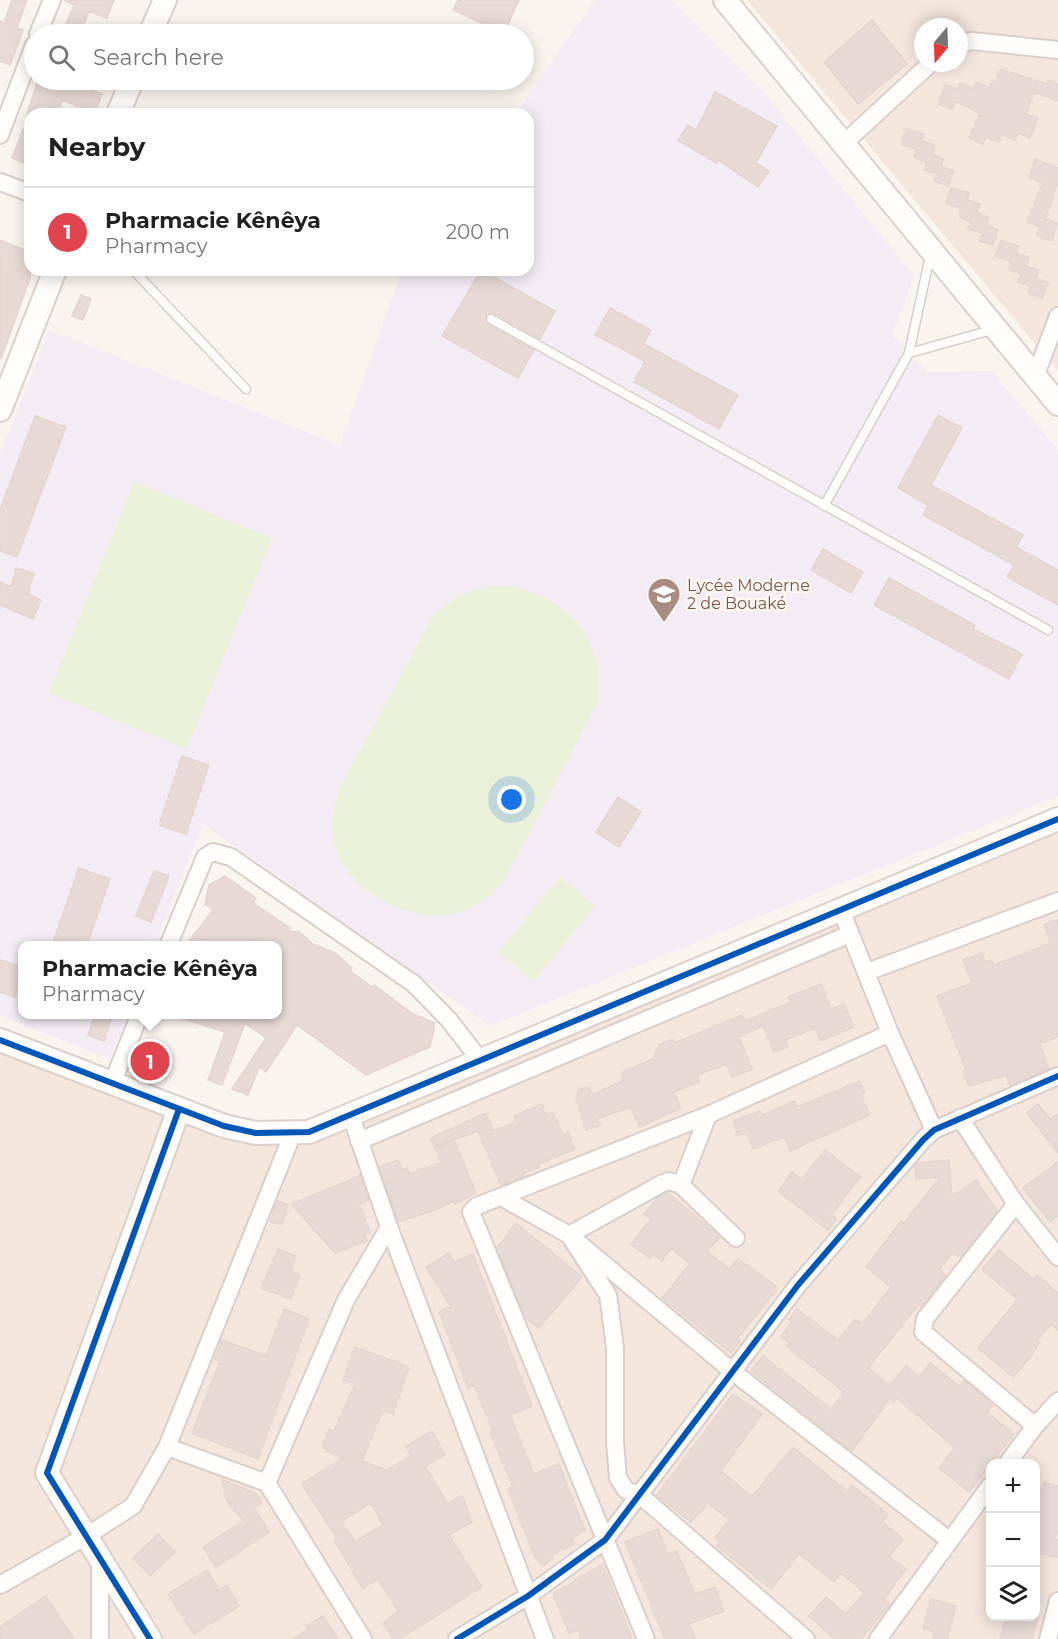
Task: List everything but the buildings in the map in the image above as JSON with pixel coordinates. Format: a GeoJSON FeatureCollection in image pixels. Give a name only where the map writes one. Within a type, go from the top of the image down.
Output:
{"type":"FeatureCollection","features":[{"type":"Feature","properties":{"kind":"street"},"geometry":{"type":"LineString","coordinates":[[42,24],[52,0]]}},
{"type":"Feature","properties":{"kind":"street"},"geometry":{"type":"LineString","coordinates":[[154,24],[165,0]]}},
{"type":"Feature","properties":{"kind":"street"},"geometry":{"type":"LineString","coordinates":[[725,0],[842,145],[1058,404]]}},
{"type":"Feature","properties":{"kind":"street"},"geometry":{"type":"LineString","coordinates":[[968,42],[1058,50]]}},
{"type":"Feature","properties":{"kind":"street"},"geometry":{"type":"LineString","coordinates":[[0,135],[24,71]]}},
{"type":"Feature","properties":{"kind":"street"},"geometry":{"type":"LineString","coordinates":[[842,145],[921,72]]}},
{"type":"Feature","properties":{"kind":"street"},"geometry":{"type":"LineString","coordinates":[[120,108],[128,90]]}},
{"type":"Feature","properties":{"kind":"street"},"geometry":{"type":"LineString","coordinates":[[0,182],[24,191]]}},
{"type":"Feature","properties":{"kind":"street"},"geometry":{"type":"LineString","coordinates":[[0,410],[53,276]]}},
{"type":"Feature","properties":{"kind":"street"},"geometry":{"type":"LineString","coordinates":[[1035,376],[1058,316]]}},
{"type":"Feature","properties":{"kind":"street"},"geometry":{"type":"LineString","coordinates":[[0,1040],[224,1126],[245,1131],[309,1132],[1058,819]]}},
{"type":"Feature","properties":{"kind":"street"},"geometry":{"type":"LineString","coordinates":[[170,941],[205,857],[213,852],[231,857],[414,984],[449,1020],[481,1061]]}},
{"type":"Feature","properties":{"kind":"street"},"geometry":{"type":"LineString","coordinates":[[867,972],[1058,901]]}},
{"type":"Feature","properties":{"kind":"street"},"geometry":{"type":"LineString","coordinates":[[842,910],[890,1033],[934,1130]]}},
{"type":"Feature","properties":{"kind":"street"},"geometry":{"type":"LineString","coordinates":[[359,1142],[850,934]]}},
{"type":"Feature","properties":{"kind":"street"},"geometry":{"type":"LineString","coordinates":[[112,1084],[138,1019]]}},
{"type":"Feature","properties":{"kind":"street"},"geometry":{"type":"LineString","coordinates":[[646,1639],[470,1216],[473,1209],[708,1115],[890,1033]]}},
{"type":"Feature","properties":{"kind":"street"},"geometry":{"type":"LineString","coordinates":[[457,1639],[528,1596],[605,1540],[641,1496],[798,1285],[934,1130],[1058,1076]]}},
{"type":"Feature","properties":{"kind":"street"},"geometry":{"type":"LineString","coordinates":[[150,1639],[94,1544],[47,1473],[179,1109]]}},
{"type":"Feature","properties":{"kind":"street"},"geometry":{"type":"LineString","coordinates":[[681,1185],[708,1115]]}},
{"type":"Feature","properties":{"kind":"street"},"geometry":{"type":"LineString","coordinates":[[351,1116],[389,1227],[545,1639]]}},
{"type":"Feature","properties":{"kind":"street"},"geometry":{"type":"LineString","coordinates":[[960,1118],[1016,1204],[1055,1246]]}},
{"type":"Feature","properties":{"kind":"street"},"geometry":{"type":"LineString","coordinates":[[0,1585],[94,1544],[133,1506],[167,1447],[293,1133]]}},
{"type":"Feature","properties":{"kind":"street"},"geometry":{"type":"LineString","coordinates":[[570,1234],[669,1181],[681,1185],[736,1238]]}},
{"type":"Feature","properties":{"kind":"street"},"geometry":{"type":"LineString","coordinates":[[501,1197],[570,1234],[732,1371],[950,1541]]}},
{"type":"Feature","properties":{"kind":"street"},"geometry":{"type":"LineString","coordinates":[[1016,1204],[925,1319],[923,1332],[1035,1426]]}},
{"type":"Feature","properties":{"kind":"street"},"geometry":{"type":"LineString","coordinates":[[267,1483],[346,1300],[389,1227]]}},
{"type":"Feature","properties":{"kind":"street"},"geometry":{"type":"LineString","coordinates":[[570,1234],[608,1295],[615,1348],[615,1442],[618,1478],[626,1490],[641,1496],[806,1639]]}},
{"type":"Feature","properties":{"kind":"street"},"geometry":{"type":"LineString","coordinates":[[1011,1459],[1035,1426],[1058,1401]]}},
{"type":"Feature","properties":{"kind":"street"},"geometry":{"type":"LineString","coordinates":[[167,1447],[267,1483],[363,1639]]}},
{"type":"Feature","properties":{"kind":"street"},"geometry":{"type":"LineString","coordinates":[[878,1639],[986,1492]]}},
{"type":"Feature","properties":{"kind":"street"},"geometry":{"type":"LineString","coordinates":[[94,1544],[100,1639]]}},
{"type":"Feature","properties":{"kind":"street"},"geometry":{"type":"LineString","coordinates":[[1048,1639],[1058,1600]]}},
{"type":"Feature","properties":{"kind":"lane"},"geometry":{"type":"LineString","coordinates":[[824,506],[909,353],[931,252]]}},
{"type":"Feature","properties":{"kind":"lane"},"geometry":{"type":"LineString","coordinates":[[139,276],[246,389]]}},
{"type":"Feature","properties":{"kind":"lane"},"geometry":{"type":"LineString","coordinates":[[491,319],[1048,630]]}},
{"type":"Feature","properties":{"kind":"lane"},"geometry":{"type":"LineString","coordinates":[[909,353],[994,329]]}},
{"type":"Feature","properties":{"kind":"shaded area","name":"Lycée Moderne 2 de Bouaké"},"geometry":{"type":"Polygon","coordinates":[[[595,0],[671,0],[762,91],[914,276],[892,335],[927,372],[991,371],[1058,450],[1058,796],[490,1026],[203,824],[157,941],[18,941],[18,1019],[126,1019],[110,1059],[0,1016],[0,454],[49,330],[340,445],[400,276],[534,276],[534,108],[520,108],[595,0]]]}},
{"type":"Feature","properties":{"kind":"shaded area"},"geometry":{"type":"Polygon","coordinates":[[[747,0],[1058,0],[1058,371],[747,0]]]}},
{"type":"Feature","properties":{"kind":"shaded area"},"geometry":{"type":"Polygon","coordinates":[[[1058,827],[1058,1639],[0,1639],[0,1049],[292,1135],[1058,827]]]}},
{"type":"Feature","properties":{"kind":"green space"},"geometry":{"type":"Polygon","coordinates":[[[134,482],[272,538],[187,749],[49,693],[134,482]]]}},
{"type":"Feature","properties":{"kind":"green space"},"geometry":{"type":"Polygon","coordinates":[[[512,586],[553,602],[569,613],[582,627],[596,661],[597,705],[504,881],[485,899],[463,911],[439,915],[412,912],[374,896],[346,870],[333,835],[333,815],[338,794],[432,617],[450,602],[468,592],[489,587],[512,586]]]}},
{"type":"Feature","properties":{"kind":"green space"},"geometry":{"type":"Polygon","coordinates":[[[560,877],[596,906],[534,981],[498,952],[560,877]]]}},
{"type":"Feature","properties":{"kind":"cycle path"},"geometry":{"type":"LineString","coordinates":[[0,1040],[224,1126],[256,1133],[309,1132],[1058,819]]}},
{"type":"Feature","properties":{"kind":"cycle path"},"geometry":{"type":"LineString","coordinates":[[457,1639],[528,1596],[605,1540],[798,1285],[923,1140],[934,1130],[1058,1076]]}},
{"type":"Feature","properties":{"kind":"cycle path"},"geometry":{"type":"LineString","coordinates":[[150,1639],[47,1473],[179,1109]]}},
{"type":"Feature","properties":{"kind":"place","name":"Lycée Moderne 2 de Bouaké"},"geometry":{"type":"Point","coordinates":[664,623]}},
{"type":"Feature","properties":{"kind":"place","name":"Pharmacie Kênêya"},"geometry":{"type":"Point","coordinates":[150,1061]}}]}
